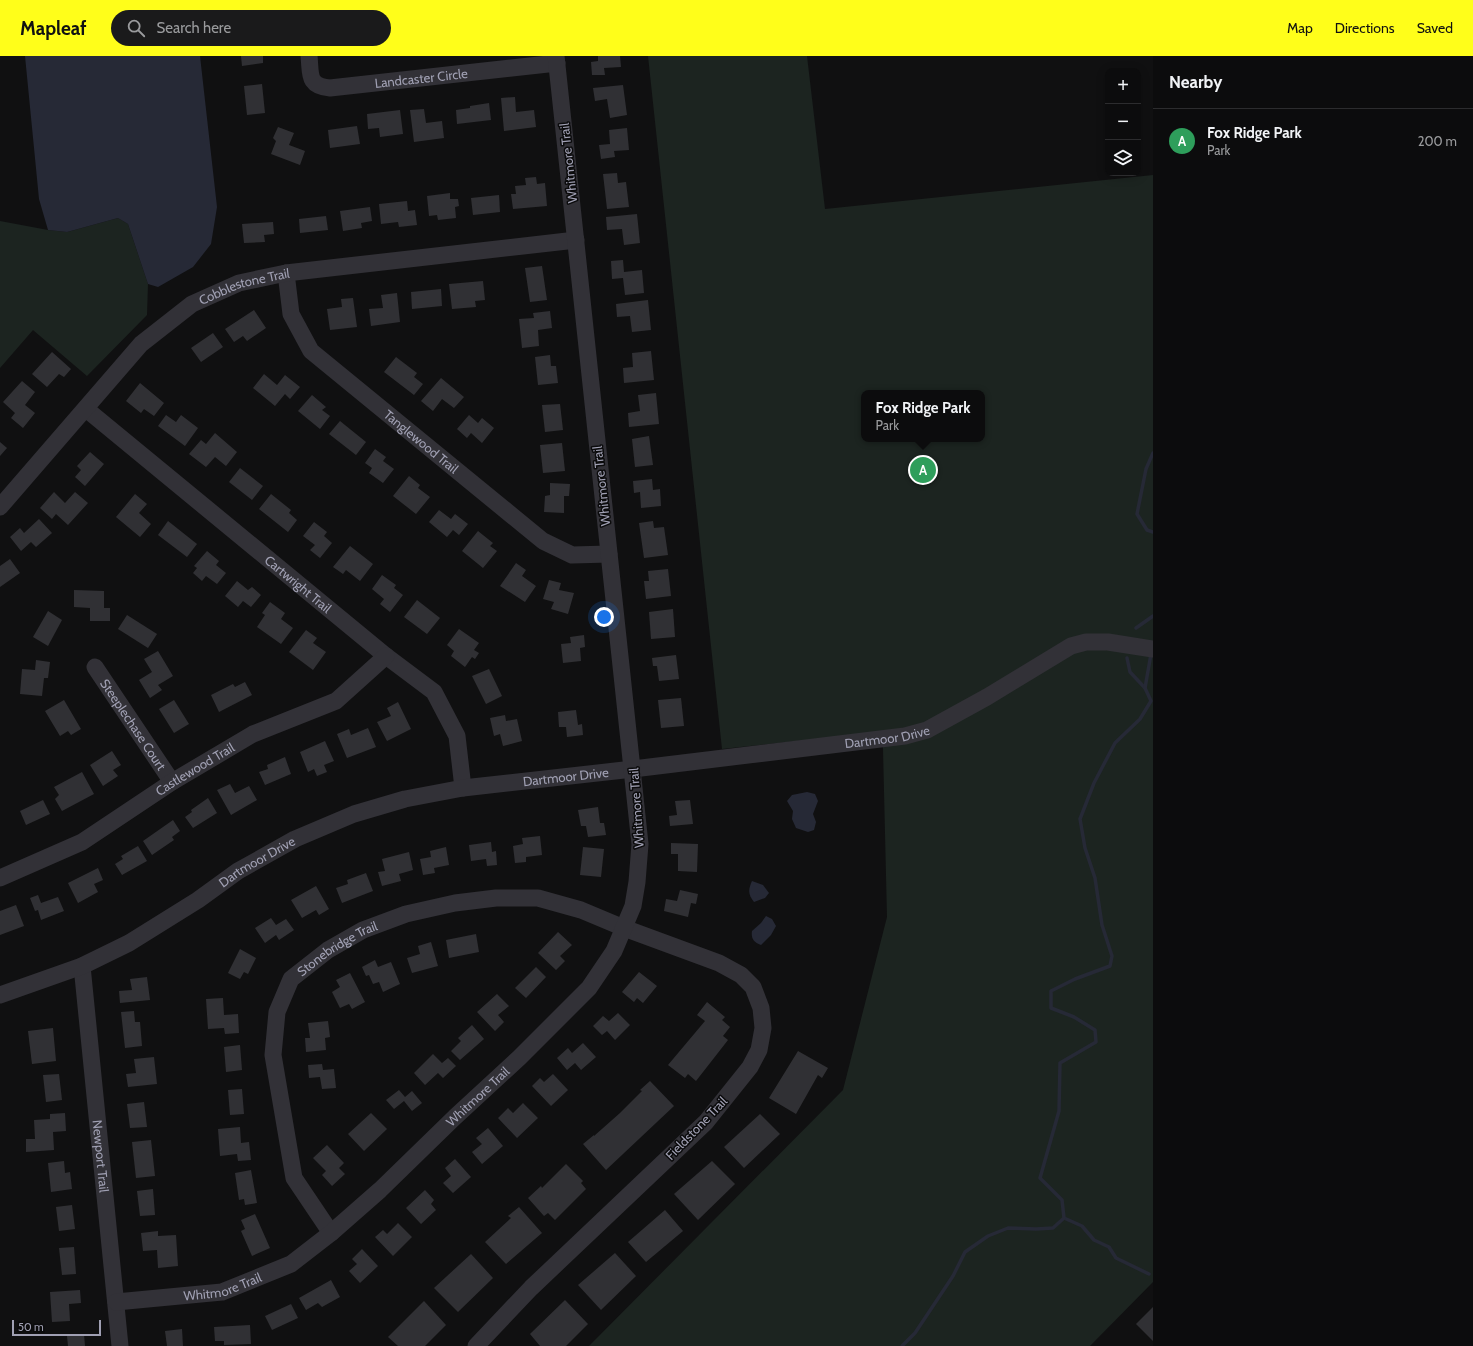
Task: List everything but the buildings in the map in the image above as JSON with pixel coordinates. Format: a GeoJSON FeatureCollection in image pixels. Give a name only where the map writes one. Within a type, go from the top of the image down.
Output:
{"type":"FeatureCollection","features":[{"type":"Feature","properties":{"kind":"street","name":"Landcaster Circle"},"geometry":{"type":"LineString","coordinates":[[309,56],[311,77],[313,82],[322,87],[330,88],[557,60]]}},
{"type":"Feature","properties":{"kind":"street","name":"Whitmore Trail"},"geometry":{"type":"LineString","coordinates":[[116,1302],[222,1292],[291,1264],[331,1233],[380,1190],[519,1058],[589,988],[614,951],[633,906],[637,882],[640,844],[557,60]]}},
{"type":"Feature","properties":{"kind":"street","name":"Cobblestone Trail"},"geometry":{"type":"LineString","coordinates":[[0,507],[141,344],[192,304],[239,283],[286,273],[576,240]]}},
{"type":"Feature","properties":{"kind":"street","name":"Tanglewood Trail"},"geometry":{"type":"LineString","coordinates":[[286,273],[291,314],[311,351],[543,541],[572,555],[609,554]]}},
{"type":"Feature","properties":{"kind":"street","name":"Cartwright Trail"},"geometry":{"type":"LineString","coordinates":[[86,409],[386,656],[434,692],[457,736],[463,788]]}},
{"type":"Feature","properties":{"kind":"street","name":"Dartmoor Drive"},"geometry":{"type":"LineString","coordinates":[[0,995],[82,966],[128,943],[198,900],[238,871],[295,839],[354,814],[405,799],[463,788],[905,736],[927,730],[986,697],[1071,646],[1086,642],[1108,642],[1153,649]]}},
{"type":"Feature","properties":{"kind":"street","name":"Castlewood Trail"},"geometry":{"type":"LineString","coordinates":[[0,878],[82,842],[172,782],[253,734],[336,701],[386,656]]}},
{"type":"Feature","properties":{"kind":"street","name":"Steeplechase Court"},"geometry":{"type":"LineString","coordinates":[[95,667],[172,782]]}},
{"type":"Feature","properties":{"kind":"street","name":"Stonebridge Trail"},"geometry":{"type":"LineString","coordinates":[[331,1233],[294,1178],[273,1055],[277,1012],[291,979],[328,950],[363,930],[406,914],[455,903],[496,898],[538,898],[581,910],[624,928]]}},
{"type":"Feature","properties":{"kind":"street","name":"Fieldstone Trail"},"geometry":{"type":"LineString","coordinates":[[476,1346],[531,1288],[706,1122],[750,1067],[759,1050],[763,1028],[762,1008],[753,987],[741,975],[719,963],[624,928]]}},
{"type":"Feature","properties":{"kind":"street","name":"Newport Trail"},"geometry":{"type":"LineString","coordinates":[[82,966],[120,1346]]}},
{"type":"Feature","properties":{"kind":"shaded area"},"geometry":{"type":"Polygon","coordinates":[[[648,56],[807,56],[825,209],[1153,175],[1153,1282],[1090,1346],[589,1346],[843,1090],[887,917],[883,749],[881,732],[722,749],[648,56]]]}},
{"type":"Feature","properties":{"kind":"shaded area"},"geometry":{"type":"Polygon","coordinates":[[[118,218],[128,224],[148,284],[147,315],[87,376],[33,330],[0,368],[0,221],[67,232],[118,218]]]}},
{"type":"Feature","properties":{"kind":"water"},"geometry":{"type":"Polygon","coordinates":[[[25,56],[200,56],[217,207],[211,244],[193,267],[158,287],[148,284],[128,224],[118,218],[67,232],[48,230],[39,199],[25,56]]]}},
{"type":"Feature","properties":{"kind":"water"},"geometry":{"type":"Polygon","coordinates":[[[807,792],[815,794],[818,801],[813,814],[816,822],[814,830],[808,832],[796,828],[792,819],[793,811],[787,801],[792,795],[807,792]]]}},
{"type":"Feature","properties":{"kind":"water"},"geometry":{"type":"Polygon","coordinates":[[[752,881],[763,885],[769,893],[765,898],[754,902],[749,892],[752,881]]]}},
{"type":"Feature","properties":{"kind":"water"},"geometry":{"type":"Polygon","coordinates":[[[766,916],[772,919],[776,926],[771,935],[761,945],[753,940],[752,931],[766,916]]]}},
{"type":"Feature","properties":{"kind":"waterway"},"geometry":{"type":"LineString","coordinates":[[1153,453],[1146,469],[1137,514],[1147,530],[1153,532]]}},
{"type":"Feature","properties":{"kind":"waterway"},"geometry":{"type":"LineString","coordinates":[[1136,628],[1153,616]]}},
{"type":"Feature","properties":{"kind":"waterway"},"geometry":{"type":"LineString","coordinates":[[902,1346],[915,1333],[953,1276],[965,1252],[988,1236],[1008,1228],[1053,1228],[1064,1218],[1062,1200],[1040,1178],[1059,1111],[1060,1063],[1096,1042],[1095,1030],[1074,1017],[1051,1008],[1051,991],[1075,979],[1110,966],[1112,956],[1102,925],[1095,878],[1085,848],[1080,819],[1094,783],[1115,743],[1140,719],[1151,701],[1145,688],[1151,654]]}},
{"type":"Feature","properties":{"kind":"waterway"},"geometry":{"type":"LineString","coordinates":[[1127,658],[1130,672],[1145,688]]}},
{"type":"Feature","properties":{"kind":"waterway"},"geometry":{"type":"LineString","coordinates":[[1064,1218],[1082,1226],[1094,1240],[1109,1247],[1116,1258],[1149,1274]]}},
{"type":"Feature","properties":{"kind":"place","name":"Fox Ridge Park"},"geometry":{"type":"Point","coordinates":[923,470]}}]}
